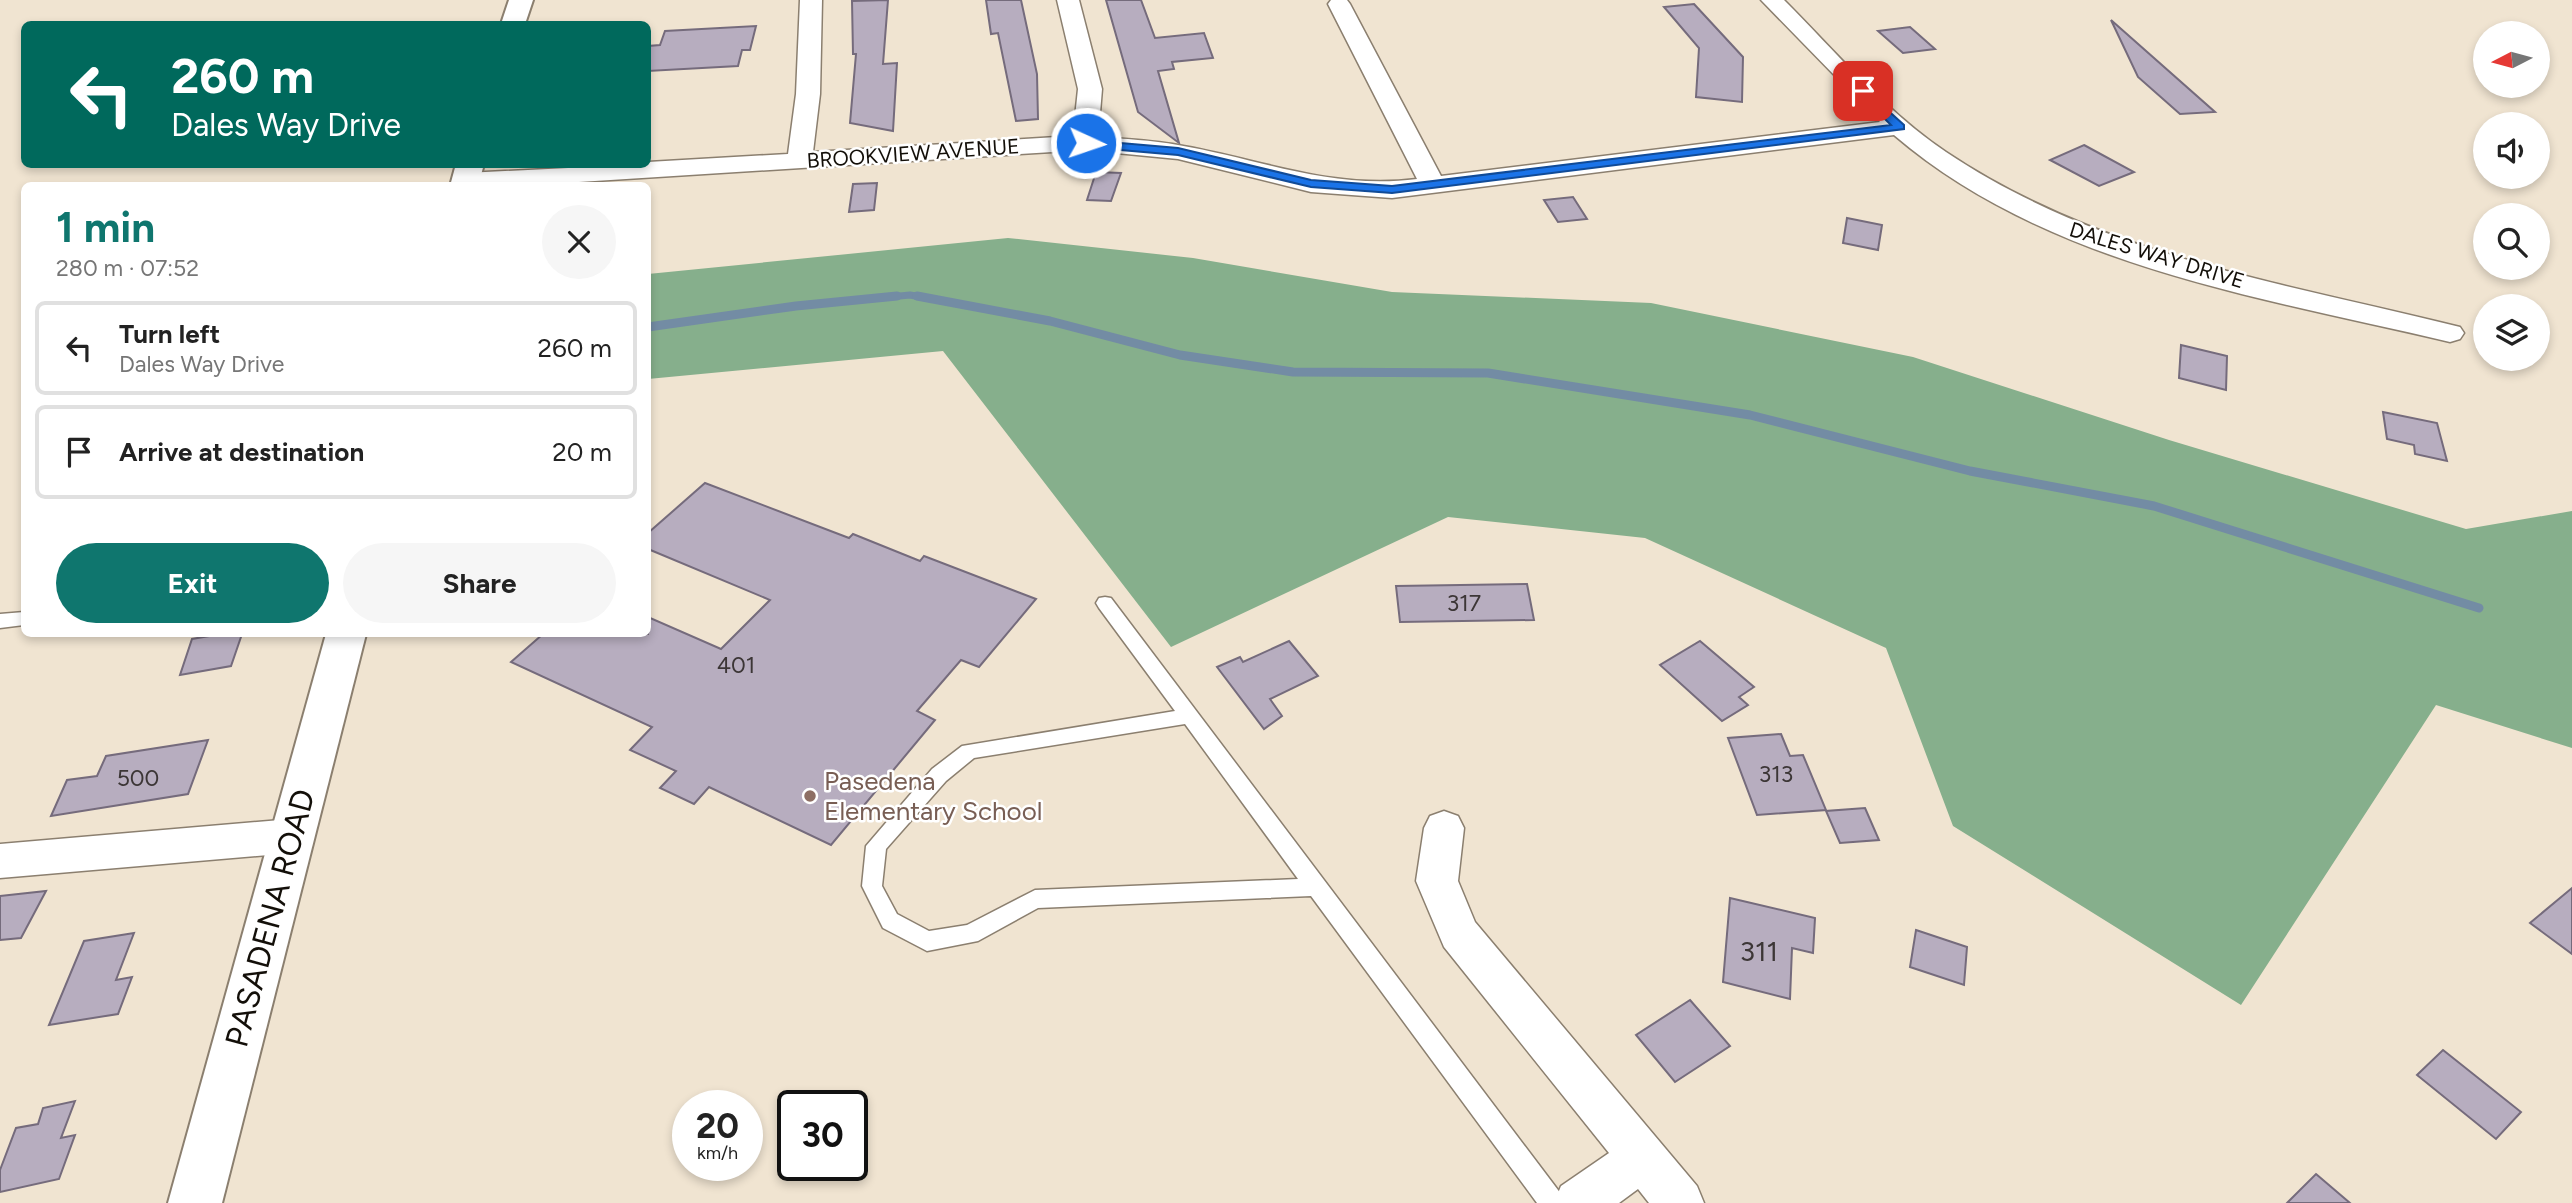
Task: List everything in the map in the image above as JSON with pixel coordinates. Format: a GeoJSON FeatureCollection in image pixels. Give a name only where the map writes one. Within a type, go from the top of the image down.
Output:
{"type":"FeatureCollection","features":[{"type":"Feature","properties":{"kind":"main road"},"geometry":{"type":"LineString","coordinates":[[514,21],[521,0]]}},
{"type":"Feature","properties":{"kind":"main road","name":"PASADENA ROAD"},"geometry":{"type":"LineString","coordinates":[[195,1203],[345,637]]}},
{"type":"Feature","properties":{"kind":"street"},"geometry":{"type":"LineString","coordinates":[[800,160],[808,94],[811,0]]}},
{"type":"Feature","properties":{"kind":"street"},"geometry":{"type":"LineString","coordinates":[[1068,0],[1090,89],[1086,143]]}},
{"type":"Feature","properties":{"kind":"street","name":"DALES WAY DRIVE"},"geometry":{"type":"LineString","coordinates":[[1772,0],[1900,127],[1936,157],[2006,200],[2085,235],[2197,271],[2450,333]]}},
{"type":"Feature","properties":{"kind":"street"},"geometry":{"type":"LineString","coordinates":[[1339,4],[1433,185]]}},
{"type":"Feature","properties":{"kind":"street","name":"BROOKVIEW AVENUE"},"geometry":{"type":"LineString","coordinates":[[651,168],[1086,143],[1178,152],[1285,178],[1342,188],[1392,190],[1900,127]]}},
{"type":"Feature","properties":{"kind":"street","name":"BROOKVIEW AVENUE"},"geometry":{"type":"LineString","coordinates":[[466,177],[643,168]]}},
{"type":"Feature","properties":{"kind":"street"},"geometry":{"type":"LineString","coordinates":[[1444,828],[1437,881],[1459,934],[1680,1203]]}},
{"type":"Feature","properties":{"kind":"street"},"geometry":{"type":"LineString","coordinates":[[0,861],[292,835]]}},
{"type":"Feature","properties":{"kind":"street"},"geometry":{"type":"LineString","coordinates":[[1578,1203],[1643,1157]]}},
{"type":"Feature","properties":{"kind":"lane"},"geometry":{"type":"LineString","coordinates":[[1105,603],[1552,1203]]}},
{"type":"Feature","properties":{"kind":"lane"},"geometry":{"type":"LineString","coordinates":[[0,621],[21,619]]}},
{"type":"Feature","properties":{"kind":"lane"},"geometry":{"type":"LineString","coordinates":[[1189,716],[969,751],[939,775],[876,846],[872,886],[890,921],[927,941],[970,934],[1035,900],[1317,887]]}},
{"type":"Feature","properties":{"kind":"green space"},"geometry":{"type":"Polygon","coordinates":[[[1008,238],[1193,258],[1392,292],[1651,303],[1913,357],[2169,440],[2466,529],[2572,511],[2572,748],[2436,705],[2241,1005],[1953,826],[1886,648],[1645,538],[1448,517],[1171,647],[943,351],[651,379],[651,274],[1008,238]]]}},
{"type":"Feature","properties":{"kind":"building"},"geometry":{"type":"Polygon","coordinates":[[[888,0],[883,64],[897,63],[893,131],[850,123],[856,54],[853,54],[852,1],[888,0]]]}},
{"type":"Feature","properties":{"kind":"building"},"geometry":{"type":"Polygon","coordinates":[[[986,0],[1021,0],[1037,74],[1038,119],[1016,121],[998,33],[991,34],[986,0]]]}},
{"type":"Feature","properties":{"kind":"building"},"geometry":{"type":"Polygon","coordinates":[[[1106,0],[1141,0],[1155,38],[1204,33],[1213,58],[1172,62],[1174,69],[1158,71],[1179,143],[1138,112],[1106,0]]]}},
{"type":"Feature","properties":{"kind":"building"},"geometry":{"type":"Polygon","coordinates":[[[1694,4],[1743,57],[1742,102],[1696,97],[1699,48],[1664,7],[1694,4]]]}},
{"type":"Feature","properties":{"kind":"building"},"geometry":{"type":"Polygon","coordinates":[[[2111,20],[2215,112],[2180,114],[2138,77],[2111,20]]]}},
{"type":"Feature","properties":{"kind":"building"},"geometry":{"type":"Polygon","coordinates":[[[756,26],[750,50],[742,50],[738,66],[651,71],[651,46],[660,45],[665,31],[756,26]]]}},
{"type":"Feature","properties":{"kind":"building"},"geometry":{"type":"Polygon","coordinates":[[[1910,27],[1935,49],[1903,53],[1878,31],[1910,27]]]}},
{"type":"Feature","properties":{"kind":"building"},"geometry":{"type":"Polygon","coordinates":[[[2084,145],[2134,172],[2099,186],[2050,160],[2084,145]]]}},
{"type":"Feature","properties":{"kind":"building"},"geometry":{"type":"Polygon","coordinates":[[[1096,172],[1121,173],[1111,201],[1087,200],[1096,172]]]}},
{"type":"Feature","properties":{"kind":"building"},"geometry":{"type":"Polygon","coordinates":[[[877,183],[874,210],[849,212],[853,184],[877,183]]]}},
{"type":"Feature","properties":{"kind":"building"},"geometry":{"type":"Polygon","coordinates":[[[1573,197],[1587,219],[1558,222],[1544,200],[1573,197]]]}},
{"type":"Feature","properties":{"kind":"building"},"geometry":{"type":"Polygon","coordinates":[[[1847,218],[1882,225],[1878,250],[1843,243],[1847,218]]]}},
{"type":"Feature","properties":{"kind":"building"},"geometry":{"type":"Polygon","coordinates":[[[2181,345],[2227,356],[2226,390],[2179,378],[2181,345]]]}},
{"type":"Feature","properties":{"kind":"building"},"geometry":{"type":"Polygon","coordinates":[[[2383,412],[2437,423],[2447,461],[2415,454],[2414,445],[2387,439],[2383,412]]]}},
{"type":"Feature","properties":{"kind":"building"},"geometry":{"type":"Polygon","coordinates":[[[705,483],[849,538],[853,534],[920,561],[924,556],[1036,599],[979,667],[961,660],[917,711],[935,720],[831,845],[709,787],[694,804],[660,788],[676,771],[630,750],[652,727],[511,662],[540,637],[651,637],[651,618],[721,649],[770,600],[651,550],[651,530],[705,483]]]}},
{"type":"Feature","properties":{"kind":"building"},"geometry":{"type":"Polygon","coordinates":[[[1527,584],[1534,620],[1400,622],[1396,586],[1527,584]]]}},
{"type":"Feature","properties":{"kind":"building"},"geometry":{"type":"Polygon","coordinates":[[[241,637],[231,666],[180,675],[192,639],[241,637]]]}},
{"type":"Feature","properties":{"kind":"building"},"geometry":{"type":"Polygon","coordinates":[[[1289,641],[1318,676],[1270,699],[1282,716],[1264,729],[1217,667],[1240,657],[1243,662],[1289,641]]]}},
{"type":"Feature","properties":{"kind":"building"},"geometry":{"type":"Polygon","coordinates":[[[1700,641],[1754,687],[1739,697],[1748,705],[1722,721],[1660,665],[1700,641]]]}},
{"type":"Feature","properties":{"kind":"building"},"geometry":{"type":"Polygon","coordinates":[[[1781,734],[1790,756],[1803,755],[1826,810],[1757,815],[1728,738],[1781,734]]]}},
{"type":"Feature","properties":{"kind":"building"},"geometry":{"type":"Polygon","coordinates":[[[208,740],[188,794],[51,816],[67,780],[97,776],[106,756],[208,740]]]}},
{"type":"Feature","properties":{"kind":"building"},"geometry":{"type":"Polygon","coordinates":[[[1865,808],[1879,840],[1840,843],[1826,811],[1865,808]]]}},
{"type":"Feature","properties":{"kind":"building"},"geometry":{"type":"Polygon","coordinates":[[[2572,888],[2572,954],[2530,923],[2572,888]]]}},
{"type":"Feature","properties":{"kind":"building"},"geometry":{"type":"Polygon","coordinates":[[[46,891],[21,938],[0,940],[0,896],[46,891]]]}},
{"type":"Feature","properties":{"kind":"building"},"geometry":{"type":"Polygon","coordinates":[[[1730,898],[1815,918],[1813,953],[1792,948],[1790,999],[1723,982],[1730,898]]]}},
{"type":"Feature","properties":{"kind":"building"},"geometry":{"type":"Polygon","coordinates":[[[1916,930],[1967,947],[1964,985],[1910,967],[1916,930]]]}},
{"type":"Feature","properties":{"kind":"building"},"geometry":{"type":"Polygon","coordinates":[[[134,933],[116,980],[132,977],[118,1014],[49,1025],[84,941],[134,933]]]}},
{"type":"Feature","properties":{"kind":"building"},"geometry":{"type":"Polygon","coordinates":[[[1690,1000],[1730,1046],[1675,1082],[1636,1035],[1690,1000]]]}},
{"type":"Feature","properties":{"kind":"building"},"geometry":{"type":"Polygon","coordinates":[[[2443,1050],[2521,1112],[2496,1139],[2417,1075],[2443,1050]]]}},
{"type":"Feature","properties":{"kind":"building"},"geometry":{"type":"Polygon","coordinates":[[[75,1101],[61,1138],[75,1135],[59,1179],[0,1192],[0,1170],[16,1128],[38,1124],[43,1108],[75,1101]]]}},
{"type":"Feature","properties":{"kind":"building"},"geometry":{"type":"Polygon","coordinates":[[[2316,1174],[2350,1203],[2287,1203],[2316,1174]]]}},
{"type":"Feature","properties":{"kind":"waterway"},"geometry":{"type":"LineString","coordinates":[[879,298],[910,295],[926,298]]}},
{"type":"Feature","properties":{"kind":"waterway"},"geometry":{"type":"LineString","coordinates":[[651,327],[796,306],[897,296]]}},
{"type":"Feature","properties":{"kind":"waterway"},"geometry":{"type":"LineString","coordinates":[[917,296],[1050,321],[1180,355],[1293,372],[1488,373],[1750,415],[1970,471],[2154,506],[2479,608]]}},
{"type":"Feature","properties":{"kind":"place","name":"Pasedena Elementary School"},"geometry":{"type":"Point","coordinates":[810,796]}},
{"type":"Feature","properties":{"kind":"route"},"geometry":{"type":"LineString","coordinates":[[1086,143],[1178,152],[1311,184],[1392,190],[1900,127],[1863,91]]}}]}
